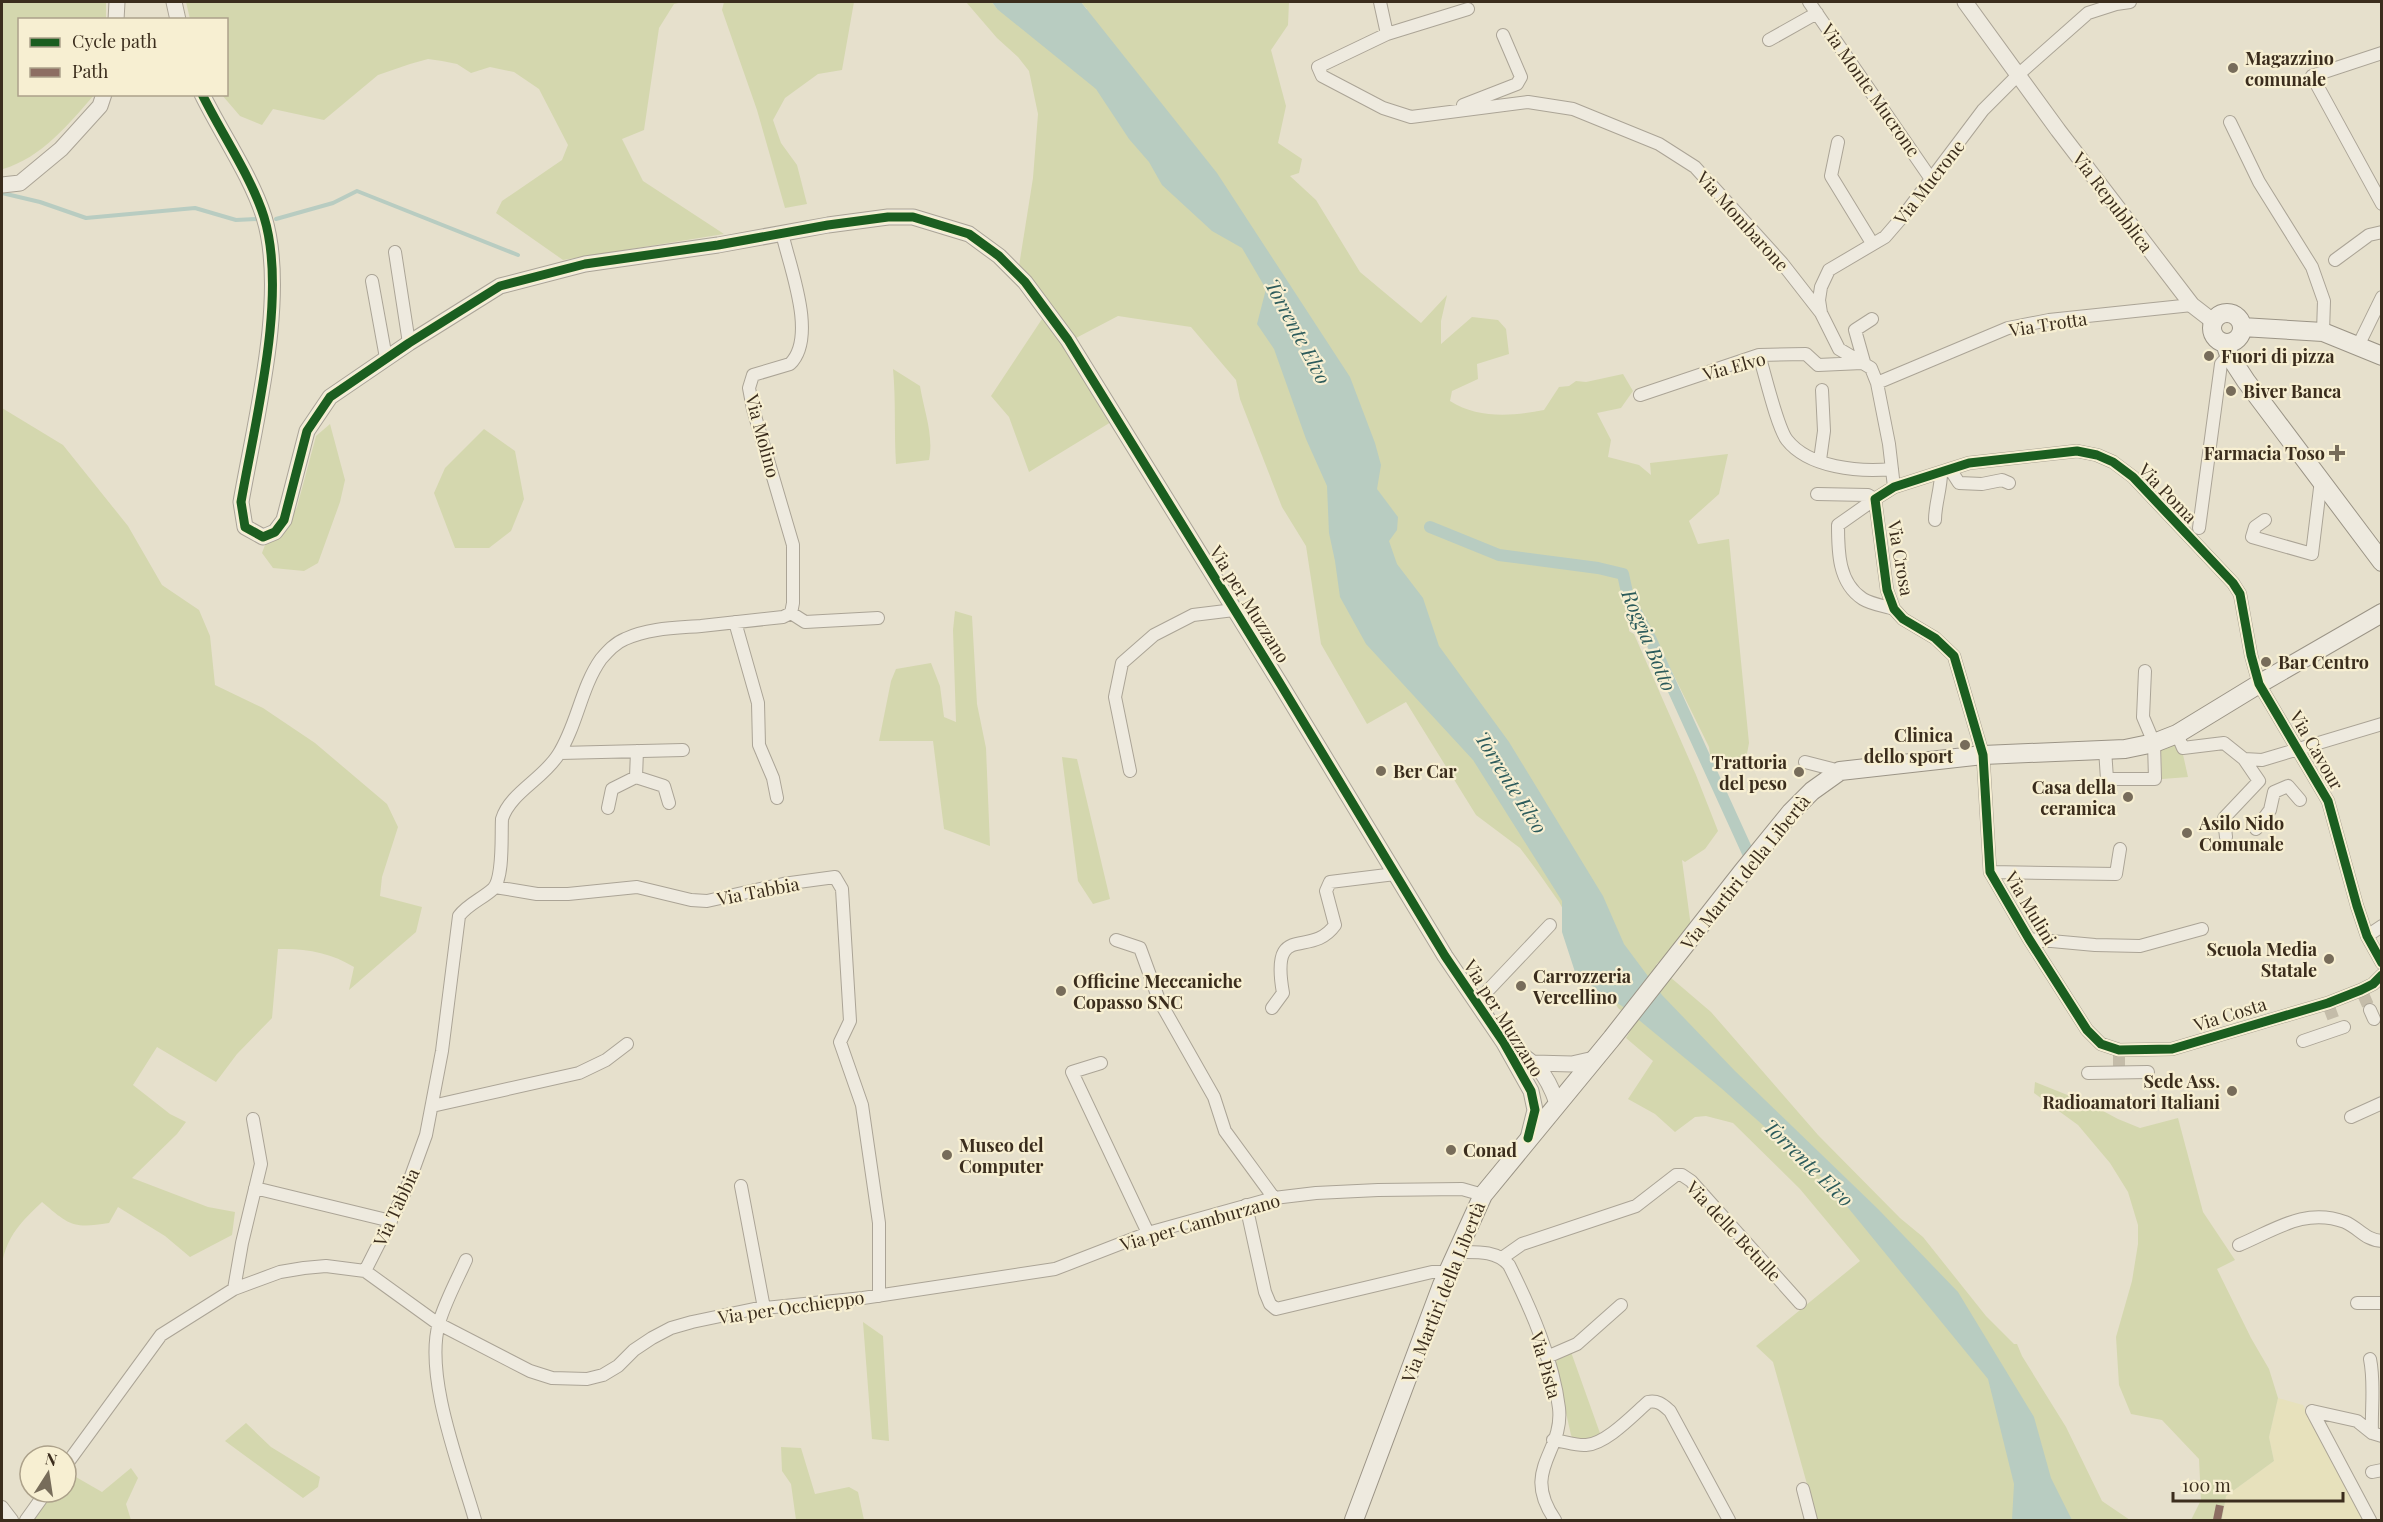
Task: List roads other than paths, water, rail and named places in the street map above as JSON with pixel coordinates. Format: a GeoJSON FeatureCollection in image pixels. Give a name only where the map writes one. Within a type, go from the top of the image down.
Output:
{"type":"FeatureCollection","features":[{"type":"Feature","properties":{"kind":"main road"},"geometry":{"type":"LineString","coordinates":[[2227,349],[2237,339],[2242,327],[2238,318],[2230,314],[2220,315],[2214,322],[2214,336],[2227,349],[2320,480],[2382,562]]}},
{"type":"Feature","properties":{"kind":"main road"},"geometry":{"type":"LineString","coordinates":[[2242,327],[2323,332],[2382,356]]}},
{"type":"Feature","properties":{"kind":"main road","name":"Via Martiri della Libertà"},"geometry":{"type":"LineString","coordinates":[[1354,1521],[1448,1272],[1483,1196],[1791,812],[1812,791],[1840,771],[1983,755],[2139,747],[2154,743],[2177,734],[2382,613]]}},
{"type":"Feature","properties":{"kind":"street"},"geometry":{"type":"LineString","coordinates":[[116,18],[117,2]]}},
{"type":"Feature","properties":{"kind":"street"},"geometry":{"type":"LineString","coordinates":[[174,2],[178,18]]}},
{"type":"Feature","properties":{"kind":"street"},"geometry":{"type":"LineString","coordinates":[[1380,2],[1387,34],[1468,9]]}},
{"type":"Feature","properties":{"kind":"street","name":"Via Monte Mucrone"},"geometry":{"type":"LineString","coordinates":[[1809,2],[1931,179]]}},
{"type":"Feature","properties":{"kind":"street","name":"Via Repubblica"},"geometry":{"type":"LineString","coordinates":[[1965,2],[2192,305],[2214,322]]}},
{"type":"Feature","properties":{"kind":"street","name":"Via Mucrone"},"geometry":{"type":"LineString","coordinates":[[1863,362],[1839,349],[1821,313],[1821,287],[1829,270],[1885,237],[1905,215],[1983,110],[2019,74],[2088,13],[2130,2]]}},
{"type":"Feature","properties":{"kind":"street"},"geometry":{"type":"LineString","coordinates":[[1769,39],[1817,13]]}},
{"type":"Feature","properties":{"kind":"street","name":"Via Mombarone"},"geometry":{"type":"LineString","coordinates":[[1387,34],[1318,67],[1323,76],[1392,111],[1411,117],[1528,102],[1573,110],[1659,144],[1695,167],[1782,263],[1821,313]]}},
{"type":"Feature","properties":{"kind":"street"},"geometry":{"type":"LineString","coordinates":[[1445,112],[1518,84],[1521,77],[1503,35]]}},
{"type":"Feature","properties":{"kind":"street"},"geometry":{"type":"LineString","coordinates":[[2382,53],[2312,76],[2382,204]]}},
{"type":"Feature","properties":{"kind":"street"},"geometry":{"type":"LineString","coordinates":[[2,185],[20,183],[61,149],[100,106],[103,96]]}},
{"type":"Feature","properties":{"kind":"street","name":"Via per Muzzano"},"geometry":{"type":"LineString","coordinates":[[203,96],[261,210],[273,264],[267,349],[241,501],[245,527],[263,537],[275,532],[284,520],[307,430],[330,397],[386,358],[500,286],[585,264],[888,217],[914,217],[969,234],[999,256],[1025,282],[1068,340],[1445,956],[1504,1043],[1531,1091],[1535,1110],[1528,1138]]}},
{"type":"Feature","properties":{"kind":"street"},"geometry":{"type":"LineString","coordinates":[[2230,122],[2259,182],[2312,267],[2324,301],[2323,332]]}},
{"type":"Feature","properties":{"kind":"street"},"geometry":{"type":"LineString","coordinates":[[1838,142],[1831,176],[1872,243]]}},
{"type":"Feature","properties":{"kind":"street"},"geometry":{"type":"LineString","coordinates":[[2335,260],[2369,235],[2382,232]]}},
{"type":"Feature","properties":{"kind":"street","name":"Via Molino"},"geometry":{"type":"LineString","coordinates":[[782,233],[799,292],[802,332],[798,351],[790,364],[753,375],[750,388],[753,409],[793,545],[791,613]]}},
{"type":"Feature","properties":{"kind":"street"},"geometry":{"type":"LineString","coordinates":[[395,252],[409,343]]}},
{"type":"Feature","properties":{"kind":"street"},"geometry":{"type":"LineString","coordinates":[[372,281],[386,358]]}},
{"type":"Feature","properties":{"kind":"street"},"geometry":{"type":"LineString","coordinates":[[2358,346],[2382,297]]}},
{"type":"Feature","properties":{"kind":"street","name":"Via Trotta"},"geometry":{"type":"LineString","coordinates":[[1878,382],[2008,328],[2049,320],[2192,305]]}},
{"type":"Feature","properties":{"kind":"street"},"geometry":{"type":"LineString","coordinates":[[1872,319],[1856,330],[1863,362],[1871,368],[1878,382],[1894,487]]}},
{"type":"Feature","properties":{"kind":"street"},"geometry":{"type":"LineString","coordinates":[[2199,528],[2221,364],[2227,349]]}},
{"type":"Feature","properties":{"kind":"street","name":"Via Elvo"},"geometry":{"type":"LineString","coordinates":[[1640,395],[1759,356],[1806,354],[1818,365],[1863,362]]}},
{"type":"Feature","properties":{"kind":"street"},"geometry":{"type":"LineString","coordinates":[[1759,356],[1786,439],[1804,455],[1855,469],[1892,469]]}},
{"type":"Feature","properties":{"kind":"street"},"geometry":{"type":"LineString","coordinates":[[1820,460],[1824,431],[1822,390]]}},
{"type":"Feature","properties":{"kind":"street","name":"Via Poma"},"geometry":{"type":"LineString","coordinates":[[1894,487],[1969,463],[2077,451],[2097,455],[2113,462],[2133,477],[2233,583],[2240,594],[2251,656],[2259,684]]}},
{"type":"Feature","properties":{"kind":"street"},"geometry":{"type":"LineString","coordinates":[[1935,520],[1936,494],[1946,471],[1959,483],[1982,484],[2002,480],[2009,483]]}},
{"type":"Feature","properties":{"kind":"street"},"geometry":{"type":"LineString","coordinates":[[2265,520],[2255,527],[2252,537],[2312,554],[2320,480]]}},
{"type":"Feature","properties":{"kind":"street","name":"Via Crosa"},"geometry":{"type":"LineString","coordinates":[[1894,487],[1867,503],[1838,525],[1838,552],[1844,575],[1852,589],[1864,599],[1894,609]]}},
{"type":"Feature","properties":{"kind":"street"},"geometry":{"type":"LineString","coordinates":[[1817,494],[1868,495],[1875,499]]}},
{"type":"Feature","properties":{"kind":"street","name":"Via Crosa"},"geometry":{"type":"LineString","coordinates":[[1875,499],[1887,590],[1894,609],[1903,619],[1935,638],[1954,656],[1983,755]]}},
{"type":"Feature","properties":{"kind":"street"},"geometry":{"type":"LineString","coordinates":[[1130,771],[1115,697],[1122,663],[1154,635],[1193,615],[1234,609]]}},
{"type":"Feature","properties":{"kind":"street"},"geometry":{"type":"LineString","coordinates":[[495,887],[499,878],[504,812],[510,802],[552,765],[560,753],[569,737],[594,673],[613,646],[641,633],[783,617],[791,613],[805,622],[878,618]]}},
{"type":"Feature","properties":{"kind":"street"},"geometry":{"type":"LineString","coordinates":[[735,622],[758,704],[759,745],[773,778],[777,798]]}},
{"type":"Feature","properties":{"kind":"street"},"geometry":{"type":"LineString","coordinates":[[2105,748],[2107,779],[2155,779],[2154,743],[2140,718],[2145,671]]}},
{"type":"Feature","properties":{"kind":"street","name":"Via Cavour"},"geometry":{"type":"LineString","coordinates":[[2259,684],[2328,801],[2356,906],[2367,936],[2382,963]]}},
{"type":"Feature","properties":{"kind":"street"},"geometry":{"type":"LineString","coordinates":[[2244,759],[2262,760],[2382,724]]}},
{"type":"Feature","properties":{"kind":"street"},"geometry":{"type":"LineString","coordinates":[[2177,734],[2183,748],[2224,743],[2244,759],[2259,781],[2224,818],[2226,837]]}},
{"type":"Feature","properties":{"kind":"street"},"geometry":{"type":"LineString","coordinates":[[560,753],[683,750]]}},
{"type":"Feature","properties":{"kind":"street"},"geometry":{"type":"LineString","coordinates":[[636,777],[637,751]]}},
{"type":"Feature","properties":{"kind":"street","name":"Via Mulini"},"geometry":{"type":"LineString","coordinates":[[1983,755],[1990,872],[2029,939],[2087,1030]]}},
{"type":"Feature","properties":{"kind":"street"},"geometry":{"type":"LineString","coordinates":[[1805,762],[1840,771]]}},
{"type":"Feature","properties":{"kind":"street"},"geometry":{"type":"LineString","coordinates":[[608,808],[612,789],[636,777],[664,786],[669,803]]}},
{"type":"Feature","properties":{"kind":"street"},"geometry":{"type":"LineString","coordinates":[[2256,829],[2270,810],[2269,788],[2288,786],[2300,800]]}},
{"type":"Feature","properties":{"kind":"street"},"geometry":{"type":"LineString","coordinates":[[1990,872],[2116,874],[2120,849]]}},
{"type":"Feature","properties":{"kind":"street"},"geometry":{"type":"LineString","coordinates":[[1272,1008],[1284,993],[1279,969],[1281,956],[1290,945],[1328,935],[1335,925],[1326,891],[1330,882],[1395,874]]}},
{"type":"Feature","properties":{"kind":"street","name":"Via Tabbia"},"geometry":{"type":"LineString","coordinates":[[365,1271],[406,1190],[420,1153],[432,1106],[459,916],[463,910],[495,887],[537,894],[568,894],[637,887],[691,900],[707,901],[783,884],[835,878],[842,889],[850,1021],[840,1042],[859,1095],[864,1117],[879,1223],[879,1296]]}},
{"type":"Feature","properties":{"kind":"street"},"geometry":{"type":"LineString","coordinates":[[1477,1002],[1550,925]]}},
{"type":"Feature","properties":{"kind":"street"},"geometry":{"type":"LineString","coordinates":[[2367,936],[2382,926]]}},
{"type":"Feature","properties":{"kind":"street"},"geometry":{"type":"LineString","coordinates":[[2029,939],[2095,945],[2140,946],[2202,929]]}},
{"type":"Feature","properties":{"kind":"street"},"geometry":{"type":"LineString","coordinates":[[1116,940],[1140,948],[1159,1000],[1214,1097],[1225,1131],[1274,1198]]}},
{"type":"Feature","properties":{"kind":"street","name":"Via Costa"},"geometry":{"type":"LineString","coordinates":[[2087,1030],[2119,1061],[2172,1049],[2328,1005],[2362,992],[2382,975]]}},
{"type":"Feature","properties":{"kind":"street"},"geometry":{"type":"LineString","coordinates":[[2303,1041],[2339,1027]]}},
{"type":"Feature","properties":{"kind":"street","name":"Via per Muzzano"},"geometry":{"type":"LineString","coordinates":[[1504,1043],[1534,1063],[1546,1076],[1557,1103]]}},
{"type":"Feature","properties":{"kind":"street"},"geometry":{"type":"LineString","coordinates":[[432,1106],[579,1073],[606,1060],[627,1044]]}},
{"type":"Feature","properties":{"kind":"street","name":"Via per Muzzano"},"geometry":{"type":"LineString","coordinates":[[1534,1063],[1572,1064],[1594,1059]]}},
{"type":"Feature","properties":{"kind":"street"},"geometry":{"type":"LineString","coordinates":[[2088,1072],[2119,1061],[2148,1072]]}},
{"type":"Feature","properties":{"kind":"street"},"geometry":{"type":"LineString","coordinates":[[1101,1063],[1072,1072],[1148,1233]]}},
{"type":"Feature","properties":{"kind":"street","name":"Via per Muzzano"},"geometry":{"type":"LineString","coordinates":[[1531,1091],[1557,1103]]}},
{"type":"Feature","properties":{"kind":"street"},"geometry":{"type":"LineString","coordinates":[[2351,1117],[2382,1103]]}},
{"type":"Feature","properties":{"kind":"street"},"geometry":{"type":"LineString","coordinates":[[234,1289],[242,1243],[261,1164],[253,1119]]}},
{"type":"Feature","properties":{"kind":"street","name":"Via delle Betulle"},"geometry":{"type":"LineString","coordinates":[[1502,1258],[1522,1244],[1636,1206],[1676,1175],[1682,1175],[1691,1181],[1800,1303]]}},
{"type":"Feature","properties":{"kind":"street"},"geometry":{"type":"LineString","coordinates":[[741,1186],[764,1308]]}},
{"type":"Feature","properties":{"kind":"street"},"geometry":{"type":"LineString","coordinates":[[255,1188],[390,1221]]}},
{"type":"Feature","properties":{"kind":"street","name":"Via per Camburzano"},"geometry":{"type":"LineString","coordinates":[[1028,1274],[1055,1269],[1148,1233],[1274,1198],[1377,1190],[1462,1189],[1483,1196]]}},
{"type":"Feature","properties":{"kind":"street"},"geometry":{"type":"LineString","coordinates":[[1246,1205],[1265,1292],[1270,1304],[1276,1309],[1432,1272],[1448,1272]]}},
{"type":"Feature","properties":{"kind":"street"},"geometry":{"type":"LineString","coordinates":[[2239,1245],[2298,1219],[2317,1216],[2346,1223],[2371,1240],[2382,1241]]}},
{"type":"Feature","properties":{"kind":"street"},"geometry":{"type":"LineString","coordinates":[[1457,1252],[1483,1252],[1502,1258]]}},
{"type":"Feature","properties":{"kind":"street","name":"Via Pista"},"geometry":{"type":"LineString","coordinates":[[1502,1258],[1516,1280],[1547,1357],[1559,1408],[1558,1424],[1543,1465],[1540,1489],[1555,1521]]}},
{"type":"Feature","properties":{"kind":"street"},"geometry":{"type":"LineString","coordinates":[[466,1260],[439,1323],[435,1349],[439,1394],[475,1521]]}},
{"type":"Feature","properties":{"kind":"street","name":"Via per Occhieppo"},"geometry":{"type":"LineString","coordinates":[[78,1449],[161,1335],[234,1289],[280,1272],[326,1266],[365,1271],[439,1323],[530,1371],[552,1378],[578,1379],[603,1376],[618,1366],[634,1350],[671,1328],[764,1308],[879,1296],[1028,1274]]}},
{"type":"Feature","properties":{"kind":"street"},"geometry":{"type":"LineString","coordinates":[[2357,1303],[2382,1303]]}},
{"type":"Feature","properties":{"kind":"street"},"geometry":{"type":"LineString","coordinates":[[1547,1357],[1577,1344],[1621,1305]]}},
{"type":"Feature","properties":{"kind":"street"},"geometry":{"type":"LineString","coordinates":[[2370,1359],[2374,1377],[2371,1408],[2377,1435]]}},
{"type":"Feature","properties":{"kind":"street"},"geometry":{"type":"LineString","coordinates":[[1553,1440],[1584,1445],[1595,1444],[1648,1402],[1654,1401],[1662,1404],[1670,1411],[1729,1521]]}},
{"type":"Feature","properties":{"kind":"street"},"geometry":{"type":"LineString","coordinates":[[2370,1521],[2312,1411],[2357,1421],[2377,1435]]}},
{"type":"Feature","properties":{"kind":"street"},"geometry":{"type":"LineString","coordinates":[[1803,1489],[1811,1521]]}},
{"type":"Feature","properties":{"kind":"street"},"geometry":{"type":"LineString","coordinates":[[26,1521],[38,1504]]}},
{"type":"Feature","properties":{"kind":"street"},"geometry":{"type":"LineString","coordinates":[[2,1507],[12,1521]]}},
{"type":"Feature","properties":{"kind":"water","name":"Torrente Elvo"},"geometry":{"type":"Polygon","coordinates":[[[992,2],[1081,2],[1217,173],[1350,377],[1381,465],[1377,489],[1398,517],[1397,530],[1389,541],[1397,564],[1423,598],[1439,646],[1509,742],[1603,896],[1624,944],[1662,995],[1735,1071],[1878,1209],[1958,1292],[2034,1417],[2051,1478],[2072,1520],[2012,1520],[2014,1484],[1988,1379],[1827,1182],[1721,1088],[1622,1006],[1603,995],[1575,972],[1562,932],[1562,901],[1473,760],[1366,644],[1340,597],[1329,533],[1327,486],[1306,439],[1274,349],[1257,324],[1266,289],[1242,248],[1212,231],[1162,185],[1149,162],[1129,139],[1096,89],[997,9],[992,2]]]}},
{"type":"Feature","properties":{"kind":"waterway"},"geometry":{"type":"LineString","coordinates":[[276,219],[333,203],[357,191],[518,255]]}},
{"type":"Feature","properties":{"kind":"waterway"},"geometry":{"type":"LineString","coordinates":[[2,193],[40,202],[86,218],[195,208],[236,220],[258,219]]}},
{"type":"Feature","properties":{"kind":"waterway","name":"Roggia Botto"},"geometry":{"type":"LineString","coordinates":[[1430,527],[1499,555],[1598,568],[1623,574],[1628,597],[1650,638],[1748,853]]}},
{"type":"Feature","properties":{"kind":"tunnel"},"geometry":{"type":"LineString","coordinates":[[2363,994],[2370,1010]]}},
{"type":"Feature","properties":{"kind":"tunnel"},"geometry":{"type":"LineString","coordinates":[[2329,1007],[2335,1023]]}},
{"type":"Feature","properties":{"kind":"tunnel"},"geometry":{"type":"LineString","coordinates":[[2119,1054],[2119,1066]]}},
{"type":"Feature","properties":{"kind":"place","name":"Magazzino comunale"},"geometry":{"type":"Point","coordinates":[2233,68]}},
{"type":"Feature","properties":{"kind":"place","name":"Fuori di pizza"},"geometry":{"type":"Point","coordinates":[2209,356]}},
{"type":"Feature","properties":{"kind":"place","name":"Biver Banca"},"geometry":{"type":"Point","coordinates":[2231,391]}},
{"type":"Feature","properties":{"kind":"place","name":"Farmacia Toso"},"geometry":{"type":"Point","coordinates":[2337,453]}},
{"type":"Feature","properties":{"kind":"place","name":"Bar Centro"},"geometry":{"type":"Point","coordinates":[2266,662]}},
{"type":"Feature","properties":{"kind":"place","name":"Clinica dello sport"},"geometry":{"type":"Point","coordinates":[1965,745]}},
{"type":"Feature","properties":{"kind":"place","name":"Ber Car"},"geometry":{"type":"Point","coordinates":[1381,771]}},
{"type":"Feature","properties":{"kind":"place","name":"Trattoria del peso"},"geometry":{"type":"Point","coordinates":[1799,772]}},
{"type":"Feature","properties":{"kind":"place","name":"Casa della ceramica"},"geometry":{"type":"Point","coordinates":[2128,797]}},
{"type":"Feature","properties":{"kind":"place","name":"Asilo Nido Comunale"},"geometry":{"type":"Point","coordinates":[2187,833]}},
{"type":"Feature","properties":{"kind":"place","name":"Scuola Media Statale"},"geometry":{"type":"Point","coordinates":[2329,959]}},
{"type":"Feature","properties":{"kind":"place","name":"Carrozzeria Vercellino"},"geometry":{"type":"Point","coordinates":[1521,986]}},
{"type":"Feature","properties":{"kind":"place","name":"Officine Meccaniche Copasso SNC"},"geometry":{"type":"Point","coordinates":[1061,991]}},
{"type":"Feature","properties":{"kind":"place","name":"Sede Ass. Radioamatori Italiani"},"geometry":{"type":"Point","coordinates":[2232,1091]}},
{"type":"Feature","properties":{"kind":"place","name":"Conad"},"geometry":{"type":"Point","coordinates":[1451,1150]}},
{"type":"Feature","properties":{"kind":"place","name":"Museo del Computer"},"geometry":{"type":"Point","coordinates":[947,1155]}}]}
